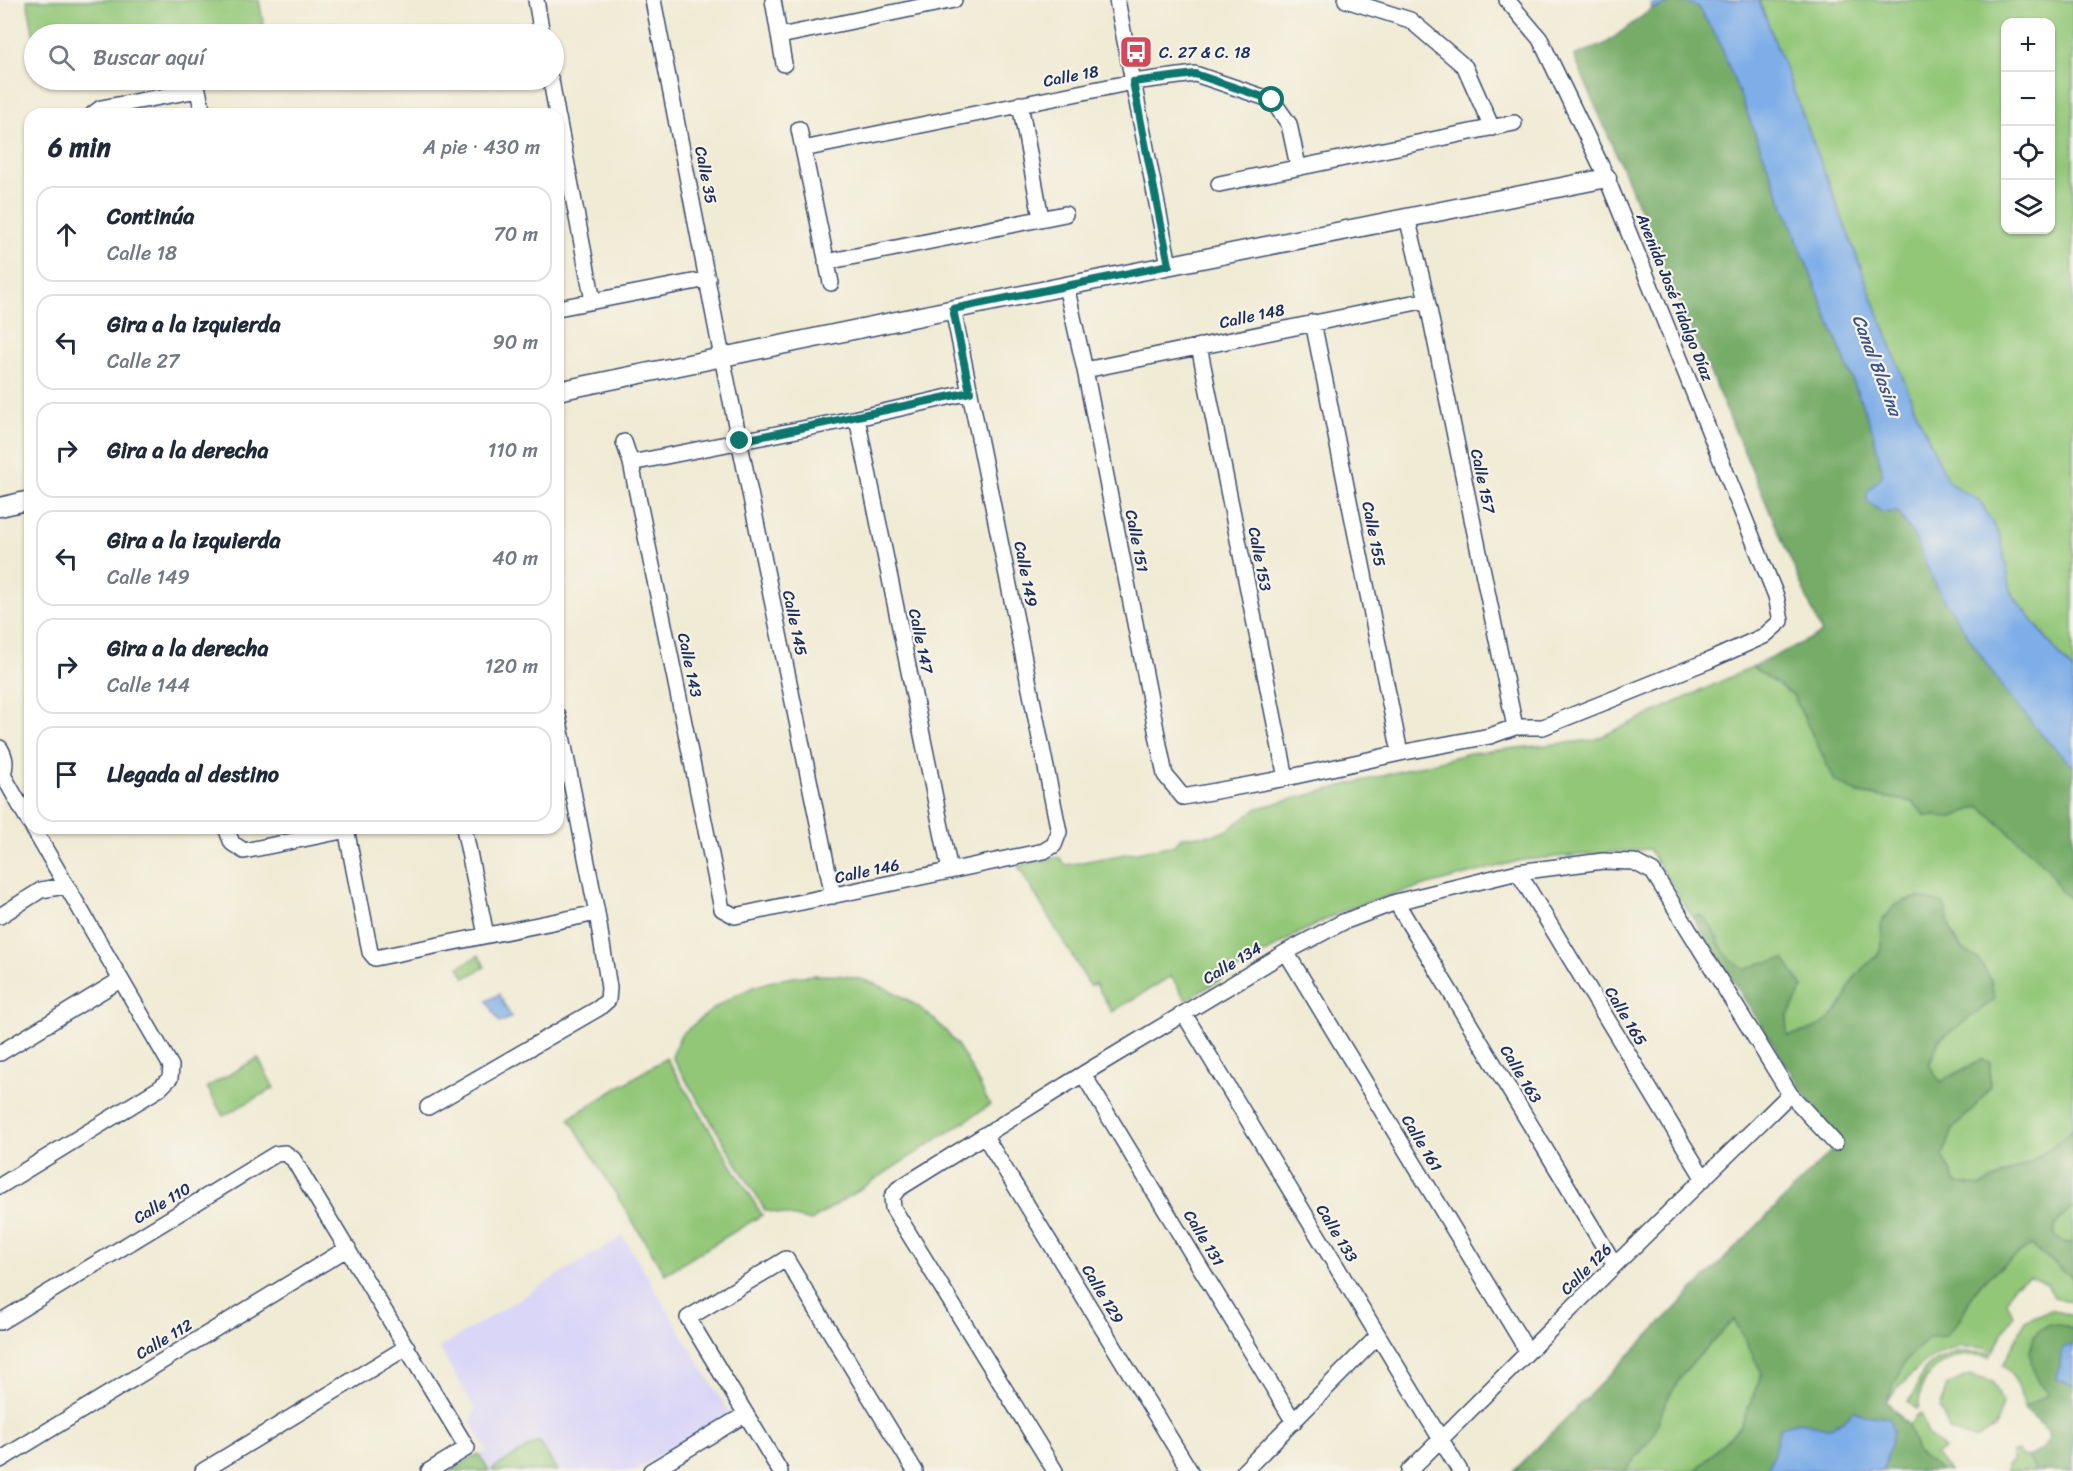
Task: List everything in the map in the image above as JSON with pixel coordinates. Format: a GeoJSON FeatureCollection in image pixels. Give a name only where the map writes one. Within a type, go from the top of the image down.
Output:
{"type":"FeatureCollection","features":[{"type":"Feature","properties":{"kind":"street"},"geometry":{"type":"LineString","coordinates":[[536,0],[540,24]]}},
{"type":"Feature","properties":{"kind":"street","name":"Calle 35"},"geometry":{"type":"LineString","coordinates":[[653,0],[722,357]]}},
{"type":"Feature","properties":{"kind":"street"},"geometry":{"type":"LineString","coordinates":[[773,0],[784,64]]}},
{"type":"Feature","properties":{"kind":"street"},"geometry":{"type":"LineString","coordinates":[[780,36],[954,0]]}},
{"type":"Feature","properties":{"kind":"street"},"geometry":{"type":"LineString","coordinates":[[1117,0],[1169,265]]}},
{"type":"Feature","properties":{"kind":"street"},"geometry":{"type":"LineString","coordinates":[[1346,0],[1410,20],[1465,67],[1492,128]]}},
{"type":"Feature","properties":{"kind":"street","name":"Avenida José Fidalgo Díaz"},"geometry":{"type":"LineString","coordinates":[[1507,0],[1540,39],[1607,178],[1776,596],[1781,621],[1764,636],[1576,714],[1543,727],[1515,727]]}},
{"type":"Feature","properties":{"kind":"street","name":"Calle 18"},"geometry":{"type":"LineString","coordinates":[[803,149],[1133,82],[1195,74],[1272,100],[1289,124],[1298,166]]}},
{"type":"Feature","properties":{"kind":"street"},"geometry":{"type":"LineString","coordinates":[[101,108],[198,90],[202,108]]}},
{"type":"Feature","properties":{"kind":"street"},"geometry":{"type":"LineString","coordinates":[[553,90],[556,108]]}},
{"type":"Feature","properties":{"kind":"street"},"geometry":{"type":"LineString","coordinates":[[1020,104],[1041,218]]}},
{"type":"Feature","properties":{"kind":"street"},"geometry":{"type":"LineString","coordinates":[[1218,184],[1514,123]]}},
{"type":"Feature","properties":{"kind":"street"},"geometry":{"type":"LineString","coordinates":[[799,129],[831,283]]}},
{"type":"Feature","properties":{"kind":"street"},"geometry":{"type":"LineString","coordinates":[[564,148],[593,301]]}},
{"type":"Feature","properties":{"kind":"street"},"geometry":{"type":"LineString","coordinates":[[564,390],[1169,265],[1607,178]]}},
{"type":"Feature","properties":{"kind":"street"},"geometry":{"type":"LineString","coordinates":[[826,262],[1065,214]]}},
{"type":"Feature","properties":{"kind":"street","name":"Calle 157"},"geometry":{"type":"LineString","coordinates":[[1407,218],[1427,300],[1515,727]]}},
{"type":"Feature","properties":{"kind":"street"},"geometry":{"type":"LineString","coordinates":[[564,307],[708,279]]}},
{"type":"Feature","properties":{"kind":"street","name":"Calle 151"},"geometry":{"type":"LineString","coordinates":[[1066,286],[1085,370],[1165,775],[1183,797],[1286,778]]}},
{"type":"Feature","properties":{"kind":"street","name":"Calle 148"},"geometry":{"type":"LineString","coordinates":[[1085,370],[1427,300]]}},
{"type":"Feature","properties":{"kind":"street","name":"Calle 149"},"geometry":{"type":"LineString","coordinates":[[953,309],[1059,832],[1054,845]]}},
{"type":"Feature","properties":{"kind":"street","name":"Calle 155"},"geometry":{"type":"LineString","coordinates":[[1313,322],[1401,753]]}},
{"type":"Feature","properties":{"kind":"street","name":"Calle 153"},"geometry":{"type":"LineString","coordinates":[[1198,346],[1286,778]]}},
{"type":"Feature","properties":{"kind":"street","name":"Calle 145"},"geometry":{"type":"LineString","coordinates":[[722,357],[833,896]]}},
{"type":"Feature","properties":{"kind":"street"},"geometry":{"type":"LineString","coordinates":[[631,463],[857,418],[970,392]]}},
{"type":"Feature","properties":{"kind":"street","name":"Calle 147"},"geometry":{"type":"LineString","coordinates":[[857,418],[950,872]]}},
{"type":"Feature","properties":{"kind":"street","name":"Calle 143"},"geometry":{"type":"LineString","coordinates":[[624,442],[631,463],[714,874]]}},
{"type":"Feature","properties":{"kind":"street"},"geometry":{"type":"LineString","coordinates":[[0,507],[24,501]]}},
{"type":"Feature","properties":{"kind":"street"},"geometry":{"type":"LineString","coordinates":[[1286,778],[1490,736],[1515,727]]}},
{"type":"Feature","properties":{"kind":"street"},"geometry":{"type":"LineString","coordinates":[[428,1107],[599,1008],[608,1000],[609,988],[597,914],[564,746]]}},
{"type":"Feature","properties":{"kind":"street"},"geometry":{"type":"LineString","coordinates":[[0,748],[5,756],[6,765],[1,777],[24,813]]}},
{"type":"Feature","properties":{"kind":"street"},"geometry":{"type":"LineString","coordinates":[[0,1186],[160,1088],[170,1078],[171,1066],[36,834]]}},
{"type":"Feature","properties":{"kind":"street"},"geometry":{"type":"LineString","coordinates":[[228,834],[232,843],[244,851],[324,834]]}},
{"type":"Feature","properties":{"kind":"street"},"geometry":{"type":"LineString","coordinates":[[348,834],[370,951],[375,958],[597,914]]}},
{"type":"Feature","properties":{"kind":"street"},"geometry":{"type":"LineString","coordinates":[[465,834],[486,935]]}},
{"type":"Feature","properties":{"kind":"street","name":"Calle 146"},"geometry":{"type":"LineString","coordinates":[[714,874],[722,909],[735,915],[950,872],[1044,851],[1054,845]]}},
{"type":"Feature","properties":{"kind":"street","name":"Calle 134"},"geometry":{"type":"LineString","coordinates":[[1055,1471],[927,1261],[892,1208],[892,1197],[898,1189],[1083,1074],[1286,952],[1343,922],[1396,902],[1518,872],[1604,861],[1634,862],[1653,873],[1790,1095],[1835,1143]]}},
{"type":"Feature","properties":{"kind":"street","name":"Calle 165"},"geometry":{"type":"LineString","coordinates":[[1518,872],[1704,1179]]}},
{"type":"Feature","properties":{"kind":"street"},"geometry":{"type":"LineString","coordinates":[[0,916],[41,890],[65,886]]}},
{"type":"Feature","properties":{"kind":"street","name":"Calle 163"},"geometry":{"type":"LineString","coordinates":[[1396,902],[1615,1265]]}},
{"type":"Feature","properties":{"kind":"street","name":"Calle 161"},"geometry":{"type":"LineString","coordinates":[[1286,952],[1528,1352]]}},
{"type":"Feature","properties":{"kind":"street"},"geometry":{"type":"LineString","coordinates":[[0,1053],[120,980]]}},
{"type":"Feature","properties":{"kind":"street","name":"Calle 133"},"geometry":{"type":"LineString","coordinates":[[1184,1014],[1460,1471]]}},
{"type":"Feature","properties":{"kind":"street","name":"Calle 131"},"geometry":{"type":"LineString","coordinates":[[1083,1074],[1294,1422]]}},
{"type":"Feature","properties":{"kind":"street","name":"Calle 126"},"geometry":{"type":"LineString","coordinates":[[1409,1471],[1615,1265],[1790,1095]]}},
{"type":"Feature","properties":{"kind":"street","name":"Calle 129"},"geometry":{"type":"LineString","coordinates":[[984,1135],[1190,1471]]}},
{"type":"Feature","properties":{"kind":"street","name":"Calle 110"},"geometry":{"type":"LineString","coordinates":[[0,1322],[276,1154],[285,1153],[293,1159],[324,1209],[467,1448],[429,1471]]}},
{"type":"Feature","properties":{"kind":"street","name":"Calle 112"},"geometry":{"type":"LineString","coordinates":[[0,1460],[348,1248]]}},
{"type":"Feature","properties":{"kind":"street"},"geometry":{"type":"LineString","coordinates":[[780,1471],[688,1318],[786,1259],[915,1471]]}},
{"type":"Feature","properties":{"kind":"street"},"geometry":{"type":"LineString","coordinates":[[1244,1471],[1378,1336]]}},
{"type":"Feature","properties":{"kind":"street"},"geometry":{"type":"LineString","coordinates":[[203,1471],[407,1347]]}},
{"type":"Feature","properties":{"kind":"street"},"geometry":{"type":"LineString","coordinates":[[651,1471],[746,1414]]}},
{"type":"Feature","properties":{"kind":"shaded area"},"geometry":{"type":"Polygon","coordinates":[[[623,1236],[730,1414],[633,1471],[491,1471],[481,1455],[487,1450],[471,1423],[475,1409],[439,1348],[623,1236]]]}},
{"type":"Feature","properties":{"kind":"green space"},"geometry":{"type":"Polygon","coordinates":[[[27,0],[259,0],[264,24],[32,24],[27,0]]]}},
{"type":"Feature","properties":{"kind":"green space"},"geometry":{"type":"Polygon","coordinates":[[[1759,0],[2073,0],[2073,672],[2011,593],[2001,538],[1980,501],[1949,483],[1914,407],[1759,0]]]}},
{"type":"Feature","properties":{"kind":"green space"},"geometry":{"type":"Polygon","coordinates":[[[1678,1],[1697,6],[1717,37],[1873,432],[1883,476],[1874,484],[1882,512],[1898,512],[1914,536],[1936,587],[2043,736],[2073,767],[2073,901],[2060,890],[2047,867],[1980,806],[1953,817],[1925,816],[1913,802],[1859,793],[1835,781],[1793,695],[1752,667],[1822,633],[1574,56],[1605,44],[1652,9],[1678,1]]]}},
{"type":"Feature","properties":{"kind":"green space"},"geometry":{"type":"Polygon","coordinates":[[[1752,667],[1793,695],[1835,781],[1859,793],[1913,802],[1953,817],[1980,806],[2047,867],[2060,890],[2073,901],[2073,1127],[2069,1134],[2031,1162],[1980,1186],[1956,1183],[1943,1155],[1954,1127],[1972,1110],[1990,1087],[1981,1059],[1941,1082],[1929,1066],[1939,1040],[1994,1000],[1991,980],[1978,959],[1961,948],[1952,934],[1944,904],[1916,899],[1902,902],[1896,907],[1881,922],[1882,936],[1879,953],[1853,980],[1846,998],[1834,1015],[1813,1029],[1786,1036],[1787,1018],[1803,987],[1761,963],[1745,970],[1726,955],[1709,923],[1700,915],[1693,918],[1649,849],[1522,860],[1394,894],[1344,910],[1301,932],[1186,1000],[1171,976],[1112,1012],[1095,983],[1090,986],[1018,866],[1059,857],[1066,865],[1175,845],[1181,837],[1213,835],[1226,831],[1258,808],[1470,753],[1594,740],[1752,667]]]}},
{"type":"Feature","properties":{"kind":"green space"},"geometry":{"type":"Polygon","coordinates":[[[1918,897],[1944,904],[1952,934],[1961,948],[1978,959],[1991,980],[1994,1000],[1939,1040],[1929,1065],[1941,1082],[1982,1059],[1990,1062],[1990,1087],[1972,1110],[1954,1127],[1943,1155],[1956,1183],[1980,1186],[2031,1162],[2069,1134],[2073,1127],[2073,1206],[2055,1225],[2055,1236],[2062,1242],[2073,1243],[2073,1278],[2031,1245],[1984,1280],[1972,1295],[1961,1318],[1946,1336],[1930,1337],[1906,1360],[1886,1401],[1908,1425],[1917,1452],[1941,1471],[1695,1471],[1741,1426],[1762,1373],[1734,1319],[1683,1373],[1665,1403],[1653,1436],[1625,1471],[1514,1471],[1837,1145],[1693,918],[1699,915],[1709,923],[1726,955],[1745,970],[1761,963],[1784,959],[1803,987],[1787,1018],[1787,1036],[1814,1029],[1835,1014],[1853,980],[1879,953],[1882,937],[1881,923],[1895,905],[1918,897]]]}},
{"type":"Feature","properties":{"kind":"green space"},"geometry":{"type":"Polygon","coordinates":[[[479,955],[485,967],[465,978],[459,967],[479,955]]]}},
{"type":"Feature","properties":{"kind":"green space"},"geometry":{"type":"Polygon","coordinates":[[[814,975],[846,976],[878,985],[922,1010],[947,1032],[957,1045],[990,1105],[811,1221],[765,1210],[672,1057],[681,1035],[739,993],[781,979],[814,975]]]}},
{"type":"Feature","properties":{"kind":"green space"},"geometry":{"type":"Polygon","coordinates":[[[258,1058],[274,1088],[223,1116],[207,1087],[258,1058]]]}},
{"type":"Feature","properties":{"kind":"green space"},"geometry":{"type":"Polygon","coordinates":[[[666,1058],[762,1215],[665,1274],[569,1118],[666,1058]]]}},
{"type":"Feature","properties":{"kind":"green space"},"geometry":{"type":"Polygon","coordinates":[[[2073,1206],[2073,1243],[2062,1242],[2055,1236],[2055,1225],[2073,1206]]]}},
{"type":"Feature","properties":{"kind":"green space"},"geometry":{"type":"Polygon","coordinates":[[[2031,1245],[2073,1278],[2073,1301],[2054,1298],[2047,1284],[2030,1277],[2014,1285],[2007,1301],[2013,1315],[1993,1351],[1976,1347],[1960,1347],[1946,1351],[1932,1358],[1908,1377],[1886,1401],[1906,1360],[1930,1337],[1961,1318],[1972,1295],[1984,1280],[2031,1245]]]}},
{"type":"Feature","properties":{"kind":"green space"},"geometry":{"type":"Polygon","coordinates":[[[2051,1309],[2073,1316],[2073,1330],[2066,1326],[2035,1333],[2031,1351],[2032,1365],[2038,1379],[2049,1394],[2023,1408],[2017,1384],[2003,1365],[2025,1321],[2051,1309]]]}},
{"type":"Feature","properties":{"kind":"green space"},"geometry":{"type":"Polygon","coordinates":[[[1734,1319],[1762,1373],[1741,1426],[1695,1471],[1625,1471],[1653,1436],[1665,1403],[1683,1373],[1734,1319]]]}},
{"type":"Feature","properties":{"kind":"green space"},"geometry":{"type":"Polygon","coordinates":[[[2049,1324],[2066,1326],[2073,1330],[2073,1343],[2063,1349],[2056,1378],[2073,1385],[2073,1471],[2036,1471],[2028,1457],[2042,1450],[2049,1438],[2047,1430],[2023,1408],[2049,1394],[2039,1382],[2032,1367],[2030,1351],[2035,1333],[2049,1324]]]}},
{"type":"Feature","properties":{"kind":"green space"},"geometry":{"type":"Polygon","coordinates":[[[1961,1352],[1991,1353],[1989,1357],[1963,1356],[1941,1364],[1925,1381],[1919,1407],[1916,1409],[1908,1401],[1915,1393],[1924,1371],[1938,1360],[1961,1352]]]}},
{"type":"Feature","properties":{"kind":"green space"},"geometry":{"type":"Polygon","coordinates":[[[1969,1375],[1993,1382],[2003,1404],[1995,1428],[1974,1439],[1950,1431],[1940,1409],[1947,1385],[1969,1375]]]}},
{"type":"Feature","properties":{"kind":"green space"},"geometry":{"type":"Polygon","coordinates":[[[1920,1413],[1928,1434],[1944,1449],[1935,1454],[1949,1471],[1941,1471],[1917,1452],[1908,1425],[1920,1413]]]}},
{"type":"Feature","properties":{"kind":"green space"},"geometry":{"type":"Polygon","coordinates":[[[539,1441],[557,1471],[493,1471],[492,1469],[539,1441]]]}},
{"type":"Feature","properties":{"kind":"green space"},"geometry":{"type":"Polygon","coordinates":[[[2018,1451],[2021,1457],[2028,1457],[2036,1471],[2007,1471],[2007,1465],[2012,1461],[2012,1452],[2018,1451]]]}},
{"type":"Feature","properties":{"kind":"green space"},"geometry":{"type":"Polygon","coordinates":[[[479,1454],[489,1471],[450,1471],[479,1454]]]}},
{"type":"Feature","properties":{"kind":"water","name":"Canal Blasina"},"geometry":{"type":"Polygon","coordinates":[[[1658,0],[1759,0],[1914,407],[1949,483],[1980,501],[2001,538],[2011,593],[2073,672],[2073,767],[2043,736],[2001,686],[1936,587],[1914,536],[1898,512],[1882,512],[1867,501],[1867,492],[1883,475],[1873,432],[1717,37],[1697,6],[1678,1],[1652,9],[1651,5],[1658,0]]]}},
{"type":"Feature","properties":{"kind":"water"},"geometry":{"type":"Polygon","coordinates":[[[499,994],[511,1017],[500,1023],[487,1001],[499,994]]]}},
{"type":"Feature","properties":{"kind":"water"},"geometry":{"type":"Polygon","coordinates":[[[2073,1343],[2073,1385],[2056,1379],[2063,1348],[2073,1343]]]}},
{"type":"Feature","properties":{"kind":"water"},"geometry":{"type":"Polygon","coordinates":[[[1854,1411],[1889,1418],[1893,1432],[1883,1471],[1766,1471],[1774,1453],[1780,1427],[1799,1422],[1828,1428],[1844,1420],[1854,1411]]]}},
{"type":"Feature","properties":{"kind":"place","name":"C. 27 & C. 18"},"geometry":{"type":"Point","coordinates":[1136,52]}},
{"type":"Feature","properties":{"kind":"route"},"geometry":{"type":"LineString","coordinates":[[740,441],[857,418],[970,392],[953,309],[1169,265],[1133,82],[1195,74],[1272,100]]}}]}
